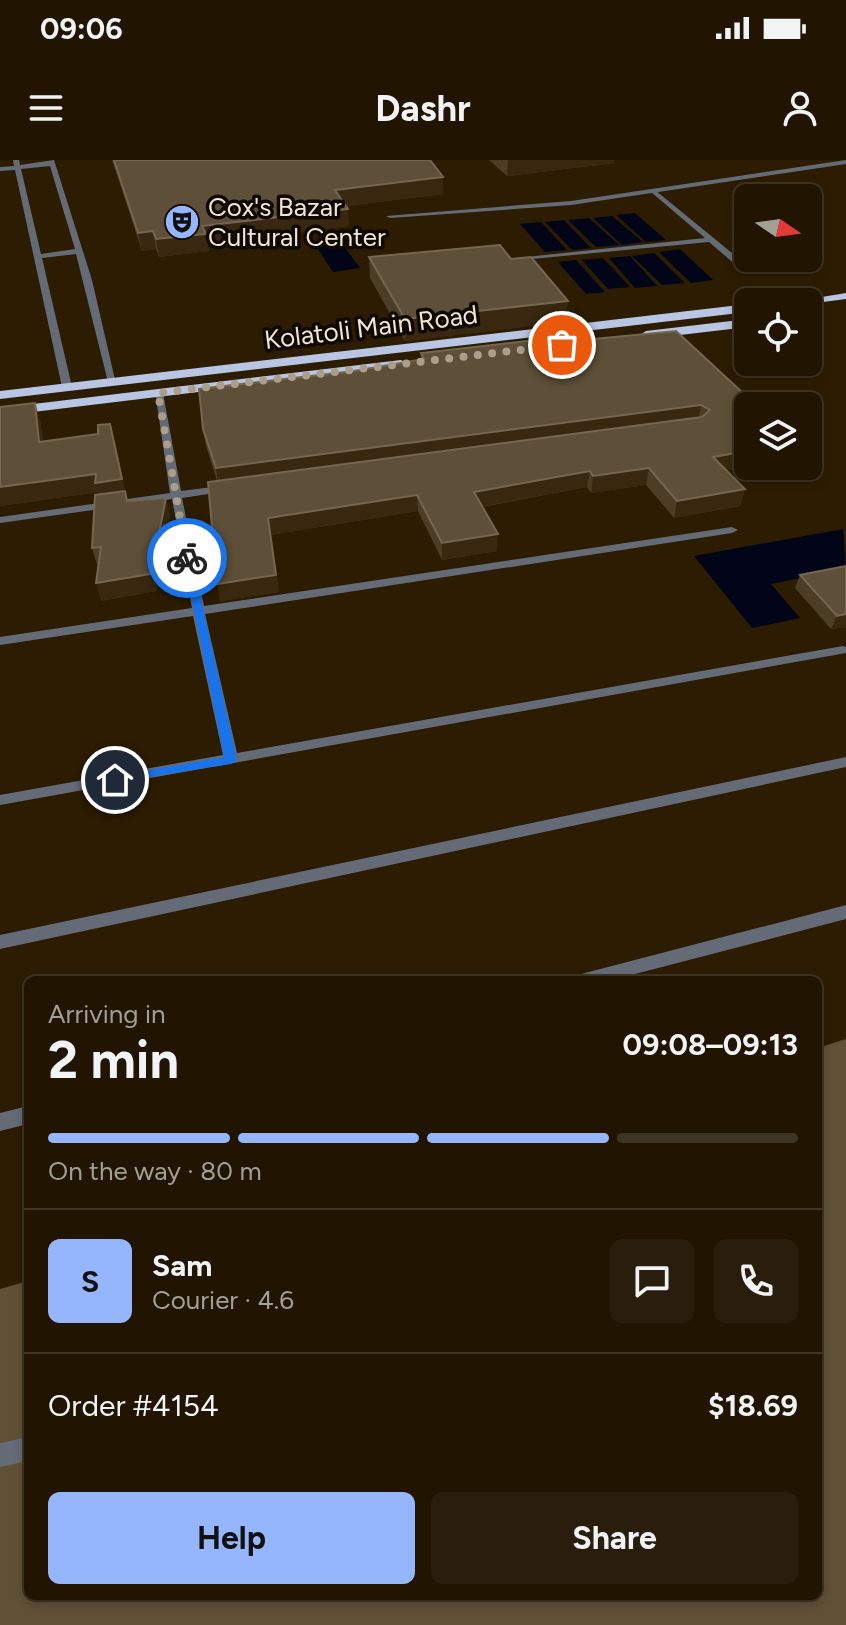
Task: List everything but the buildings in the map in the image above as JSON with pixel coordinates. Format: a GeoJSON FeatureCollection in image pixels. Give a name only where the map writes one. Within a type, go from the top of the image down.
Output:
{"type":"FeatureCollection","features":[{"type":"Feature","properties":{"kind":"highway"},"geometry":{"type":"LineString","coordinates":[[822,299],[846,296]]}},
{"type":"Feature","properties":{"kind":"highway","name":"Kolatoli Main Road"},"geometry":{"type":"LineString","coordinates":[[0,395],[734,310]]}},
{"type":"Feature","properties":{"kind":"highway"},"geometry":{"type":"LineString","coordinates":[[624,338],[734,325]]}},
{"type":"Feature","properties":{"kind":"highway","name":"Kolatoli Main Road"},"geometry":{"type":"LineString","coordinates":[[0,412],[422,362]]}},
{"type":"Feature","properties":{"kind":"street"},"geometry":{"type":"LineString","coordinates":[[0,169],[17,164],[51,162],[79,251],[113,382]]}},
{"type":"Feature","properties":{"kind":"street"},"geometry":{"type":"LineString","coordinates":[[390,216],[571,203],[846,162]]}},
{"type":"Feature","properties":{"kind":"street"},"geometry":{"type":"LineString","coordinates":[[17,164],[67,387]]}},
{"type":"Feature","properties":{"kind":"street"},"geometry":{"type":"LineString","coordinates":[[653,191],[734,259]]}},
{"type":"Feature","properties":{"kind":"street"},"geometry":{"type":"LineString","coordinates":[[496,261],[709,240]]}},
{"type":"Feature","properties":{"kind":"street"},"geometry":{"type":"LineString","coordinates":[[40,256],[79,251]]}},
{"type":"Feature","properties":{"kind":"street"},"geometry":{"type":"LineString","coordinates":[[158,393],[198,612],[231,760]]}},
{"type":"Feature","properties":{"kind":"street"},"geometry":{"type":"LineString","coordinates":[[0,520],[239,486]]}},
{"type":"Feature","properties":{"kind":"street"},"geometry":{"type":"LineString","coordinates":[[0,641],[732,530]]}},
{"type":"Feature","properties":{"kind":"street"},"geometry":{"type":"LineString","coordinates":[[0,800],[843,650]]}},
{"type":"Feature","properties":{"kind":"street"},"geometry":{"type":"LineString","coordinates":[[0,942],[846,762]]}},
{"type":"Feature","properties":{"kind":"street"},"geometry":{"type":"LineString","coordinates":[[600,976],[846,912]]}},
{"type":"Feature","properties":{"kind":"street"},"geometry":{"type":"LineString","coordinates":[[0,1122],[24,1116]]}},
{"type":"Feature","properties":{"kind":"street"},"geometry":{"type":"LineString","coordinates":[[0,1455],[24,1450]]}},
{"type":"Feature","properties":{"kind":"shaded area"},"geometry":{"type":"Polygon","coordinates":[[[846,1039],[846,1625],[0,1625],[0,1289],[24,1282],[24,1600],[822,1600],[822,1047],[846,1039]]]}},
{"type":"Feature","properties":{"kind":"water"},"geometry":{"type":"Polygon","coordinates":[[[635,213],[666,240],[646,242],[616,215],[635,213]]]}},
{"type":"Feature","properties":{"kind":"water"},"geometry":{"type":"Polygon","coordinates":[[[612,216],[643,242],[622,245],[593,218],[612,216]]]}},
{"type":"Feature","properties":{"kind":"water"},"geometry":{"type":"Polygon","coordinates":[[[589,218],[619,245],[596,247],[568,220],[589,218]]]}},
{"type":"Feature","properties":{"kind":"water"},"geometry":{"type":"Polygon","coordinates":[[[564,220],[591,248],[572,250],[545,222],[564,220]]]}},
{"type":"Feature","properties":{"kind":"water"},"geometry":{"type":"Polygon","coordinates":[[[541,222],[567,250],[545,252],[520,224],[541,222]]]}},
{"type":"Feature","properties":{"kind":"water"},"geometry":{"type":"Polygon","coordinates":[[[341,242],[360,268],[333,272],[316,246],[341,242]]]}},
{"type":"Feature","properties":{"kind":"water"},"geometry":{"type":"Polygon","coordinates":[[[680,249],[713,280],[691,283],[659,252],[680,249]]]}},
{"type":"Feature","properties":{"kind":"water"},"geometry":{"type":"Polygon","coordinates":[[[654,253],[685,283],[662,285],[632,256],[654,253]]]}},
{"type":"Feature","properties":{"kind":"water"},"geometry":{"type":"Polygon","coordinates":[[[630,256],[657,286],[635,288],[609,258],[630,256]]]}},
{"type":"Feature","properties":{"kind":"water"},"geometry":{"type":"Polygon","coordinates":[[[603,258],[630,287],[608,289],[582,260],[603,258]]]}},
{"type":"Feature","properties":{"kind":"water"},"geometry":{"type":"Polygon","coordinates":[[[576,260],[605,292],[586,294],[558,262],[576,260]]]}},
{"type":"Feature","properties":{"kind":"water"},"geometry":{"type":"Polygon","coordinates":[[[843,529],[846,569],[771,584],[800,618],[752,628],[694,556],[843,529]]]}},
{"type":"Feature","properties":{"kind":"way so far"},"geometry":{"type":"LineString","coordinates":[[187,558],[158,393],[562,345]]}},
{"type":"Feature","properties":{"kind":"place","name":"Cox's Bazar Cultural Center"},"geometry":{"type":"Point","coordinates":[182,222]}},
{"type":"Feature","properties":{"kind":"route"},"geometry":{"type":"LineString","coordinates":[[115,780],[231,760],[187,558]]}}]}
